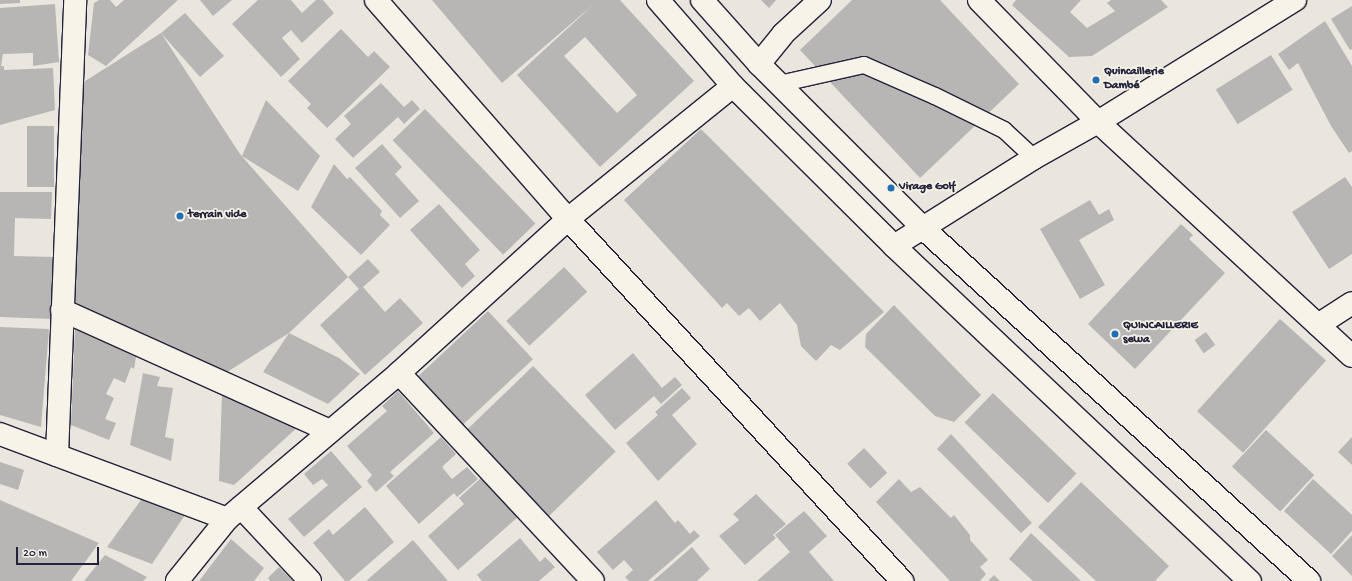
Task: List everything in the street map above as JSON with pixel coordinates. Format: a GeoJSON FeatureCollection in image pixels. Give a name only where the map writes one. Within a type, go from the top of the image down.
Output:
{"type":"FeatureCollection","features":[{"type":"Feature","properties":{"kind":"street"},"geometry":{"type":"LineString","coordinates":[[57,456],[75,0]]}},
{"type":"Feature","properties":{"kind":"street"},"geometry":{"type":"LineString","coordinates":[[376,0],[568,219],[902,581]]}},
{"type":"Feature","properties":{"kind":"street"},"geometry":{"type":"LineString","coordinates":[[658,0],[733,86],[894,246],[1250,581]]}},
{"type":"Feature","properties":{"kind":"street"},"geometry":{"type":"LineString","coordinates":[[702,0],[779,84],[924,230],[1309,581]]}},
{"type":"Feature","properties":{"kind":"street"},"geometry":{"type":"LineString","coordinates":[[760,64],[783,34],[820,0]]}},
{"type":"Feature","properties":{"kind":"street"},"geometry":{"type":"LineString","coordinates":[[979,0],[1098,122],[1352,356]]}},
{"type":"Feature","properties":{"kind":"street"},"geometry":{"type":"LineString","coordinates":[[894,246],[924,230],[1034,158],[1098,122],[1295,0]]}},
{"type":"Feature","properties":{"kind":"street"},"geometry":{"type":"LineString","coordinates":[[177,581],[234,513],[399,373],[568,219],[733,86]]}},
{"type":"Feature","properties":{"kind":"street"},"geometry":{"type":"LineString","coordinates":[[1318,325],[1352,303]]}},
{"type":"Feature","properties":{"kind":"street"},"geometry":{"type":"LineString","coordinates":[[62,310],[330,431]]}},
{"type":"Feature","properties":{"kind":"street"},"geometry":{"type":"LineString","coordinates":[[399,373],[593,581]]}},
{"type":"Feature","properties":{"kind":"street"},"geometry":{"type":"LineString","coordinates":[[0,434],[57,456],[234,513],[310,581]]}},
{"type":"Feature","properties":{"kind":"lane"},"geometry":{"type":"LineString","coordinates":[[779,84],[864,65],[935,96],[1004,130],[1034,158]]}},
{"type":"Feature","properties":{"kind":"building"},"geometry":{"type":"Polygon","coordinates":[[[0,0],[20,0],[20,3],[0,4],[0,0]]]}},
{"type":"Feature","properties":{"kind":"building"},"geometry":{"type":"Polygon","coordinates":[[[99,0],[110,0],[116,7],[124,0],[178,0],[106,66],[88,55],[94,3],[99,0]]]}},
{"type":"Feature","properties":{"kind":"building"},"geometry":{"type":"Polygon","coordinates":[[[200,0],[232,0],[213,16],[200,0]]]}},
{"type":"Feature","properties":{"kind":"building"},"geometry":{"type":"Polygon","coordinates":[[[258,0],[291,0],[302,13],[316,0],[323,0],[334,13],[302,43],[291,30],[282,38],[300,59],[281,77],[232,24],[258,0]]]}},
{"type":"Feature","properties":{"kind":"building"},"geometry":{"type":"Polygon","coordinates":[[[432,0],[620,0],[694,81],[600,167],[517,75],[594,4],[502,83],[432,0]],[[585,37],[564,56],[617,113],[637,95],[585,37]]]}},
{"type":"Feature","properties":{"kind":"building"},"geometry":{"type":"Polygon","coordinates":[[[761,0],[776,0],[769,8],[761,0]]]}},
{"type":"Feature","properties":{"kind":"building"},"geometry":{"type":"Polygon","coordinates":[[[852,0],[940,0],[1019,84],[920,178],[800,50],[852,0]]]}},
{"type":"Feature","properties":{"kind":"building"},"geometry":{"type":"Polygon","coordinates":[[[1016,0],[1081,0],[1070,12],[1087,28],[1115,11],[1107,3],[1111,0],[1161,0],[1168,7],[1092,56],[1069,57],[1012,5],[1016,0]]]}},
{"type":"Feature","properties":{"kind":"building"},"geometry":{"type":"Polygon","coordinates":[[[55,4],[59,62],[33,66],[33,53],[3,54],[1,66],[4,66],[4,70],[53,68],[55,110],[0,125],[0,8],[55,4]]]}},
{"type":"Feature","properties":{"kind":"building"},"geometry":{"type":"Polygon","coordinates":[[[1352,6],[1352,49],[1350,50],[1331,19],[1352,6]]]}},
{"type":"Feature","properties":{"kind":"building"},"geometry":{"type":"Polygon","coordinates":[[[185,13],[224,56],[200,77],[161,33],[185,13]]]}},
{"type":"Feature","properties":{"kind":"building"},"geometry":{"type":"Polygon","coordinates":[[[1325,21],[1352,66],[1352,151],[1349,153],[1331,126],[1298,63],[1289,70],[1278,54],[1325,21]]]}},
{"type":"Feature","properties":{"kind":"building"},"geometry":{"type":"Polygon","coordinates":[[[341,29],[368,57],[374,51],[390,67],[327,128],[307,108],[311,104],[288,81],[341,29]]]}},
{"type":"Feature","properties":{"kind":"building","name":"terrain vide"},"geometry":{"type":"Polygon","coordinates":[[[161,33],[240,154],[348,277],[289,333],[216,379],[62,310],[71,90],[161,33]]]}},
{"type":"Feature","properties":{"kind":"building"},"geometry":{"type":"Polygon","coordinates":[[[1271,55],[1293,90],[1238,124],[1216,89],[1271,55]]]}},
{"type":"Feature","properties":{"kind":"building"},"geometry":{"type":"Polygon","coordinates":[[[381,83],[404,107],[412,100],[420,109],[404,124],[398,117],[353,158],[335,139],[351,124],[344,116],[381,83]]]}},
{"type":"Feature","properties":{"kind":"building"},"geometry":{"type":"Polygon","coordinates":[[[266,100],[320,156],[298,191],[242,156],[266,100]]]}},
{"type":"Feature","properties":{"kind":"building"},"geometry":{"type":"Polygon","coordinates":[[[425,109],[535,223],[503,255],[393,140],[425,109]]]}},
{"type":"Feature","properties":{"kind":"building"},"geometry":{"type":"Polygon","coordinates":[[[27,126],[54,126],[54,187],[27,187],[27,126]]]}},
{"type":"Feature","properties":{"kind":"building"},"geometry":{"type":"Polygon","coordinates":[[[701,129],[884,312],[840,350],[831,345],[816,361],[801,346],[797,325],[780,303],[760,321],[749,308],[739,316],[727,303],[722,308],[624,200],[701,129]]]}},
{"type":"Feature","properties":{"kind":"building"},"geometry":{"type":"Polygon","coordinates":[[[382,144],[402,167],[395,174],[419,201],[400,218],[355,168],[382,144]]]}},
{"type":"Feature","properties":{"kind":"building"},"geometry":{"type":"Polygon","coordinates":[[[334,164],[347,179],[350,177],[382,211],[380,215],[390,225],[361,255],[311,207],[334,164]]]}},
{"type":"Feature","properties":{"kind":"building"},"geometry":{"type":"Polygon","coordinates":[[[1345,177],[1352,187],[1352,254],[1329,269],[1292,212],[1345,177]]]}},
{"type":"Feature","properties":{"kind":"building"},"geometry":{"type":"Polygon","coordinates":[[[0,192],[52,192],[51,219],[15,218],[14,256],[54,257],[51,319],[0,317],[0,192]]]}},
{"type":"Feature","properties":{"kind":"building"},"geometry":{"type":"Polygon","coordinates":[[[1090,200],[1099,215],[1109,209],[1114,220],[1079,240],[1105,285],[1080,299],[1040,229],[1090,200]]]}},
{"type":"Feature","properties":{"kind":"building"},"geometry":{"type":"Polygon","coordinates":[[[439,204],[480,250],[465,264],[475,276],[462,288],[410,230],[439,204]]]}},
{"type":"Feature","properties":{"kind":"building"},"geometry":{"type":"Polygon","coordinates":[[[1181,224],[1193,235],[1189,239],[1225,273],[1135,369],[1088,324],[1181,224]]]}},
{"type":"Feature","properties":{"kind":"building"},"geometry":{"type":"Polygon","coordinates":[[[368,259],[380,272],[363,287],[385,312],[400,298],[423,323],[365,375],[320,325],[359,289],[348,277],[368,259]]]}},
{"type":"Feature","properties":{"kind":"building"},"geometry":{"type":"Polygon","coordinates":[[[564,267],[587,292],[529,346],[506,321],[564,267]]]}},
{"type":"Feature","properties":{"kind":"building"},"geometry":{"type":"Polygon","coordinates":[[[894,305],[981,395],[954,422],[935,416],[865,347],[866,334],[894,305]]]}},
{"type":"Feature","properties":{"kind":"building"},"geometry":{"type":"Polygon","coordinates":[[[488,311],[533,359],[460,427],[415,379],[488,311]]]}},
{"type":"Feature","properties":{"kind":"building"},"geometry":{"type":"Polygon","coordinates":[[[1280,319],[1326,360],[1243,453],[1197,411],[1280,319]]]}},
{"type":"Feature","properties":{"kind":"building"},"geometry":{"type":"Polygon","coordinates":[[[0,327],[49,329],[41,427],[0,415],[0,327]]]}},
{"type":"Feature","properties":{"kind":"building"},"geometry":{"type":"Polygon","coordinates":[[[75,328],[136,357],[134,369],[131,367],[125,383],[114,378],[106,394],[114,398],[105,419],[116,423],[109,440],[71,425],[75,328]]]}},
{"type":"Feature","properties":{"kind":"building"},"geometry":{"type":"Polygon","coordinates":[[[1206,332],[1215,345],[1204,353],[1195,340],[1206,332]]]}},
{"type":"Feature","properties":{"kind":"building"},"geometry":{"type":"Polygon","coordinates":[[[289,333],[339,358],[360,374],[328,404],[263,372],[289,333]]]}},
{"type":"Feature","properties":{"kind":"building"},"geometry":{"type":"Polygon","coordinates":[[[633,353],[662,388],[675,377],[682,385],[661,404],[654,396],[615,430],[585,395],[633,353]]]}},
{"type":"Feature","properties":{"kind":"building"},"geometry":{"type":"Polygon","coordinates":[[[533,366],[616,452],[549,516],[466,431],[533,366]]]}},
{"type":"Feature","properties":{"kind":"building"},"geometry":{"type":"Polygon","coordinates":[[[143,373],[160,377],[157,386],[173,388],[165,437],[174,439],[171,461],[130,445],[143,373]]]}},
{"type":"Feature","properties":{"kind":"building"},"geometry":{"type":"Polygon","coordinates":[[[682,388],[691,398],[672,415],[697,444],[658,481],[626,443],[658,415],[655,412],[682,388]]]}},
{"type":"Feature","properties":{"kind":"building"},"geometry":{"type":"Polygon","coordinates":[[[398,391],[434,433],[390,472],[394,476],[376,492],[367,481],[372,475],[347,446],[387,411],[382,406],[398,391]]]}},
{"type":"Feature","properties":{"kind":"building"},"geometry":{"type":"Polygon","coordinates":[[[222,393],[299,426],[234,485],[219,481],[222,393]]]}},
{"type":"Feature","properties":{"kind":"building"},"geometry":{"type":"Polygon","coordinates":[[[993,393],[1076,474],[1048,503],[965,422],[993,393]]]}},
{"type":"Feature","properties":{"kind":"building"},"geometry":{"type":"Polygon","coordinates":[[[1266,430],[1314,475],[1280,512],[1232,467],[1266,430]]]}},
{"type":"Feature","properties":{"kind":"building"},"geometry":{"type":"Polygon","coordinates":[[[951,434],[1032,523],[1021,533],[937,449],[951,434]]]}},
{"type":"Feature","properties":{"kind":"building"},"geometry":{"type":"Polygon","coordinates":[[[441,437],[456,454],[442,467],[452,479],[467,467],[478,479],[457,497],[454,493],[419,524],[386,486],[441,437]]]}},
{"type":"Feature","properties":{"kind":"building"},"geometry":{"type":"Polygon","coordinates":[[[1352,437],[1352,465],[1338,452],[1352,437]]]}},
{"type":"Feature","properties":{"kind":"building"},"geometry":{"type":"Polygon","coordinates":[[[864,448],[887,473],[870,489],[847,464],[864,448]]]}},
{"type":"Feature","properties":{"kind":"building"},"geometry":{"type":"Polygon","coordinates":[[[331,451],[362,487],[304,537],[288,519],[328,485],[322,479],[313,485],[304,474],[331,451]]]}},
{"type":"Feature","properties":{"kind":"building"},"geometry":{"type":"Polygon","coordinates":[[[0,462],[24,470],[18,490],[0,484],[0,462]]]}},
{"type":"Feature","properties":{"kind":"building"},"geometry":{"type":"Polygon","coordinates":[[[482,477],[519,516],[458,570],[428,536],[464,504],[459,498],[482,477]]]}},
{"type":"Feature","properties":{"kind":"building"},"geometry":{"type":"Polygon","coordinates":[[[899,479],[911,492],[920,487],[951,518],[954,515],[970,535],[970,540],[988,560],[980,567],[986,574],[980,581],[950,581],[876,502],[899,479]]]}},
{"type":"Feature","properties":{"kind":"building"},"geometry":{"type":"Polygon","coordinates":[[[1313,479],[1352,515],[1352,531],[1331,554],[1284,511],[1313,479]]]}},
{"type":"Feature","properties":{"kind":"building"},"geometry":{"type":"Polygon","coordinates":[[[1081,482],[1169,566],[1155,581],[1096,581],[1038,527],[1081,482]]]}},
{"type":"Feature","properties":{"kind":"building"},"geometry":{"type":"Polygon","coordinates":[[[146,493],[189,509],[152,564],[107,547],[146,493]]]}},
{"type":"Feature","properties":{"kind":"building"},"geometry":{"type":"Polygon","coordinates":[[[756,494],[786,524],[773,535],[776,538],[745,565],[719,536],[739,520],[733,514],[756,494]]]}},
{"type":"Feature","properties":{"kind":"building"},"geometry":{"type":"Polygon","coordinates":[[[0,500],[99,543],[71,581],[0,581],[0,500]]]}},
{"type":"Feature","properties":{"kind":"building"},"geometry":{"type":"Polygon","coordinates":[[[656,500],[675,523],[678,520],[690,534],[694,530],[700,536],[648,581],[629,581],[625,577],[633,570],[624,560],[613,570],[597,552],[656,500]]]}},
{"type":"Feature","properties":{"kind":"building"},"geometry":{"type":"Polygon","coordinates":[[[365,507],[394,542],[349,581],[345,581],[313,543],[329,529],[333,535],[365,507]]]}},
{"type":"Feature","properties":{"kind":"building"},"geometry":{"type":"Polygon","coordinates":[[[804,511],[827,536],[809,552],[834,581],[757,581],[790,552],[775,535],[804,511]]]}},
{"type":"Feature","properties":{"kind":"building"},"geometry":{"type":"Polygon","coordinates":[[[1031,533],[1081,581],[1033,581],[1009,559],[1031,533]]]}},
{"type":"Feature","properties":{"kind":"building"},"geometry":{"type":"Polygon","coordinates":[[[1352,535],[1352,576],[1332,556],[1352,535]]]}},
{"type":"Feature","properties":{"kind":"building"},"geometry":{"type":"Polygon","coordinates":[[[520,538],[540,562],[545,557],[555,567],[539,581],[482,581],[477,575],[520,538]]]}},
{"type":"Feature","properties":{"kind":"building"},"geometry":{"type":"Polygon","coordinates":[[[231,539],[264,568],[254,581],[199,581],[231,539]]]}},
{"type":"Feature","properties":{"kind":"building"},"geometry":{"type":"Polygon","coordinates":[[[413,540],[448,581],[366,581],[413,540]]]}},
{"type":"Feature","properties":{"kind":"building"},"geometry":{"type":"Polygon","coordinates":[[[692,547],[710,569],[697,581],[653,581],[692,547]]]}},
{"type":"Feature","properties":{"kind":"building"},"geometry":{"type":"Polygon","coordinates":[[[105,555],[147,577],[143,581],[84,581],[105,555]]]}},
{"type":"Feature","properties":{"kind":"building"},"geometry":{"type":"Polygon","coordinates":[[[279,567],[293,581],[270,581],[268,578],[279,567]]]}},
{"type":"Feature","properties":{"kind":"building"},"geometry":{"type":"Polygon","coordinates":[[[994,575],[1000,581],[988,581],[994,575]]]}},
{"type":"Feature","properties":{"kind":"place","name":"Quincaillerie Dambé"},"geometry":{"type":"Point","coordinates":[1096,80]}},
{"type":"Feature","properties":{"kind":"place","name":"Virage Golf"},"geometry":{"type":"Point","coordinates":[891,188]}},
{"type":"Feature","properties":{"kind":"place","name":"terrain vide"},"geometry":{"type":"Point","coordinates":[180,216]}},
{"type":"Feature","properties":{"kind":"place","name":"QUINCAILLERIE sewa"},"geometry":{"type":"Point","coordinates":[1115,334]}}]}
